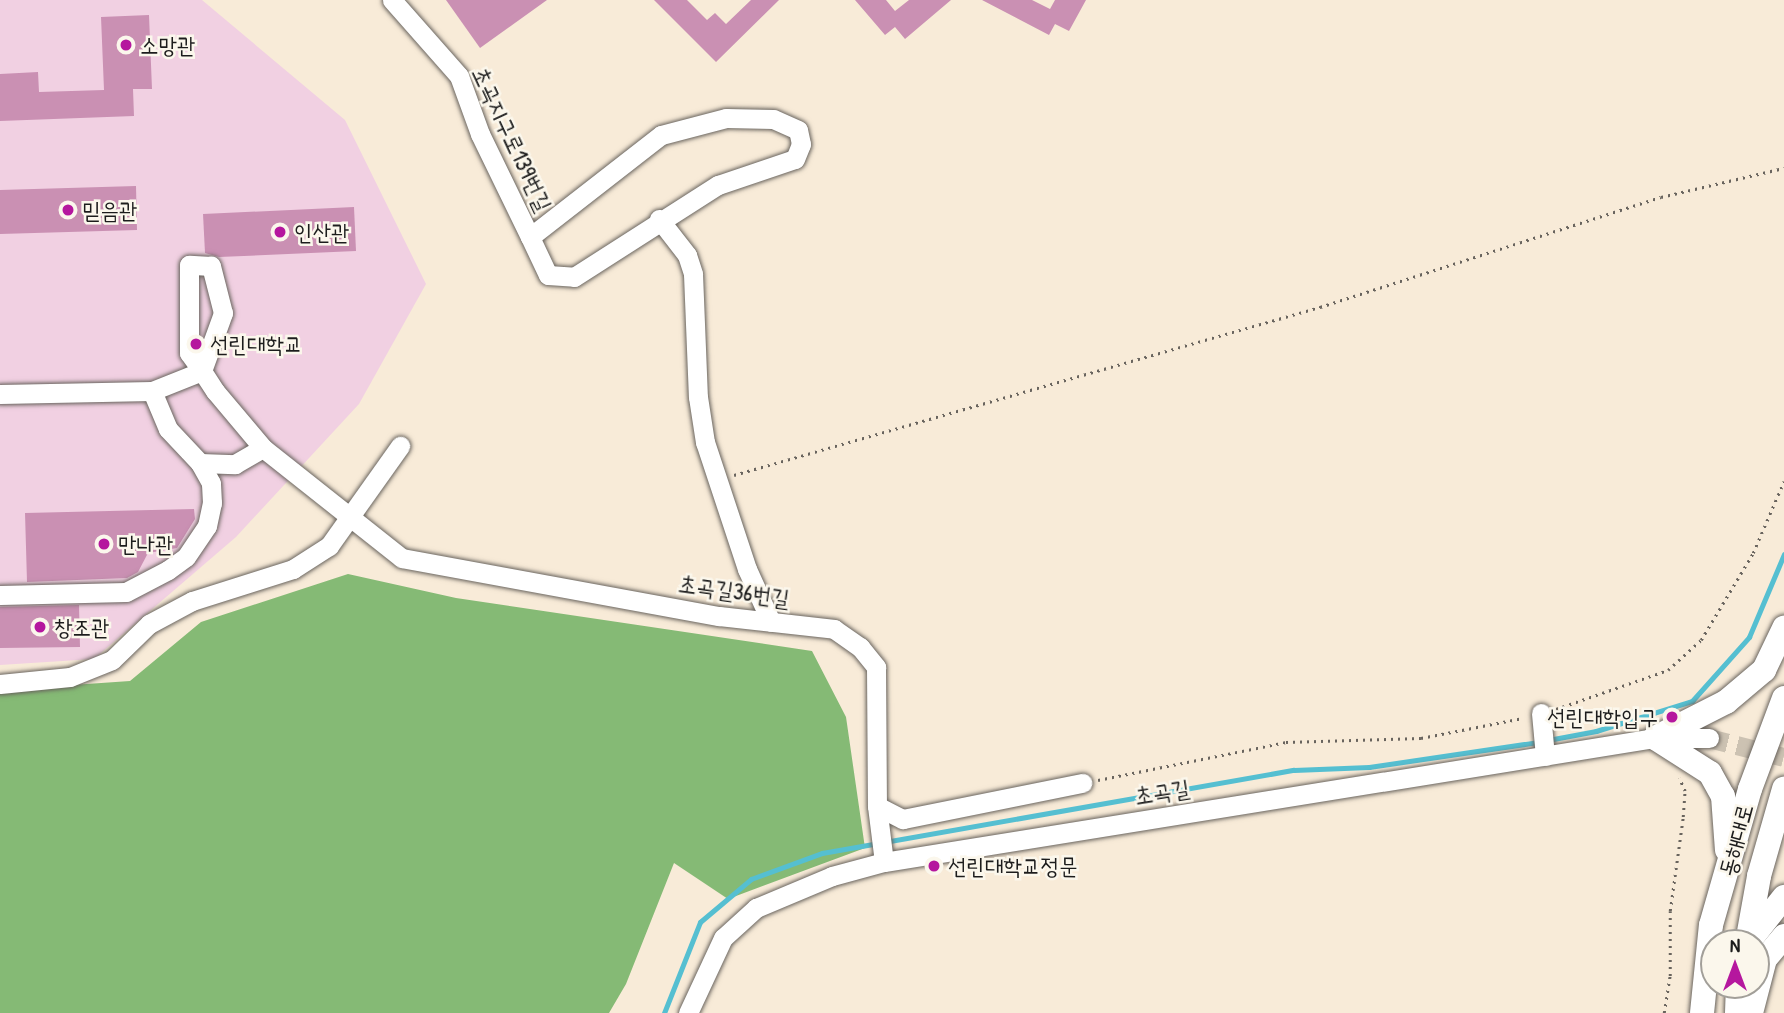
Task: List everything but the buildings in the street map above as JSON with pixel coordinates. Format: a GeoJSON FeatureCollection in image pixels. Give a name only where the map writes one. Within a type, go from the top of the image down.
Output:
{"type":"FeatureCollection","features":[{"type":"Feature","properties":{"kind":"main road"},"geometry":{"type":"LineString","coordinates":[[1655,738],[1726,702],[1764,670],[1784,628]]}},
{"type":"Feature","properties":{"kind":"main road","name":"동해대로"},"geometry":{"type":"LineString","coordinates":[[1711,929],[1750,789],[1784,698]]}},
{"type":"Feature","properties":{"kind":"main road"},"geometry":{"type":"LineString","coordinates":[[1655,738],[1710,773],[1723,796],[1728,872]]}},
{"type":"Feature","properties":{"kind":"main road","name":"동해대로"},"geometry":{"type":"LineString","coordinates":[[1750,929],[1759,876],[1784,789]]}},
{"type":"Feature","properties":{"kind":"main road"},"geometry":{"type":"LineString","coordinates":[[1758,929],[1784,897]]}},
{"type":"Feature","properties":{"kind":"main road"},"geometry":{"type":"LineString","coordinates":[[1751,1013],[1765,959],[1784,936]]}},
{"type":"Feature","properties":{"kind":"street","name":"초곡지구로139번길"},"geometry":{"type":"LineString","coordinates":[[392,0],[459,76],[480,134],[548,275],[575,277],[659,219],[718,185],[794,159],[801,144],[798,130],[773,119],[726,118],[661,135],[530,237]]}},
{"type":"Feature","properties":{"kind":"street"},"geometry":{"type":"LineString","coordinates":[[659,219],[687,255],[693,274],[698,397],[705,442],[747,569],[771,622]]}},
{"type":"Feature","properties":{"kind":"street","name":"초곡길36번길"},"geometry":{"type":"LineString","coordinates":[[202,372],[223,313],[211,266],[189,265],[189,353],[202,372],[263,448],[317,495],[353,517],[402,558],[771,622],[834,629],[860,647],[876,667],[877,806],[883,854]]}},
{"type":"Feature","properties":{"kind":"street"},"geometry":{"type":"LineString","coordinates":[[0,394],[152,391],[202,372]]}},
{"type":"Feature","properties":{"kind":"street"},"geometry":{"type":"LineString","coordinates":[[0,595],[126,592],[168,570],[186,557],[207,526],[212,503],[211,483],[200,463],[168,429],[152,391]]}},
{"type":"Feature","properties":{"kind":"street"},"geometry":{"type":"LineString","coordinates":[[0,684],[70,677],[112,660],[149,624],[192,601],[293,569],[329,546],[353,517],[400,446]]}},
{"type":"Feature","properties":{"kind":"street"},"geometry":{"type":"LineString","coordinates":[[200,463],[235,464],[263,448]]}},
{"type":"Feature","properties":{"kind":"street"},"geometry":{"type":"LineString","coordinates":[[1541,713],[1545,756]]}},
{"type":"Feature","properties":{"kind":"street","name":"초곡길"},"geometry":{"type":"LineString","coordinates":[[688,1013],[723,938],[757,908],[883,854],[1655,738],[1709,738]]}},
{"type":"Feature","properties":{"kind":"street"},"geometry":{"type":"LineString","coordinates":[[877,806],[903,819],[1082,783]]}},
{"type":"Feature","properties":{"kind":"path"},"geometry":{"type":"LineString","coordinates":[[718,480],[1320,307],[1661,197],[1784,167]]}},
{"type":"Feature","properties":{"kind":"path"},"geometry":{"type":"LineString","coordinates":[[1082,783],[1286,742],[1421,738],[1541,713],[1668,670],[1700,640],[1753,553],[1784,481]]}},
{"type":"Feature","properties":{"kind":"path"},"geometry":{"type":"LineString","coordinates":[[1664,1013],[1671,976],[1670,911],[1685,791],[1675,769]]}},
{"type":"Feature","properties":{"kind":"shaded area","name":"선린대학교"},"geometry":{"type":"Polygon","coordinates":[[[0,0],[202,0],[345,120],[426,284],[359,404],[236,537],[94,659],[0,665],[0,0]]]}},
{"type":"Feature","properties":{"kind":"green space"},"geometry":{"type":"Polygon","coordinates":[[[348,574],[456,598],[812,651],[846,717],[865,848],[728,899],[674,863],[626,984],[609,1013],[0,1013],[0,690],[130,681],[201,622],[348,574]]]}},
{"type":"Feature","properties":{"kind":"waterway"},"geometry":{"type":"LineString","coordinates":[[1548,740],[1596,731],[1692,701],[1749,637],[1784,554]]}},
{"type":"Feature","properties":{"kind":"waterway"},"geometry":{"type":"LineString","coordinates":[[664,1013],[700,922],[751,879],[822,853],[1294,770],[1369,767],[1539,742]]}},
{"type":"Feature","properties":{"kind":"tunnel"},"geometry":{"type":"LineString","coordinates":[[1709,738],[1784,757]]}},
{"type":"Feature","properties":{"kind":"place","name":"소망관"},"geometry":{"type":"Point","coordinates":[126,45]}},
{"type":"Feature","properties":{"kind":"place","name":"믿음관"},"geometry":{"type":"Point","coordinates":[68,210]}},
{"type":"Feature","properties":{"kind":"place","name":"인산관"},"geometry":{"type":"Point","coordinates":[280,232]}},
{"type":"Feature","properties":{"kind":"place","name":"선린대학교"},"geometry":{"type":"Point","coordinates":[196,344]}},
{"type":"Feature","properties":{"kind":"place","name":"만나관"},"geometry":{"type":"Point","coordinates":[104,544]}},
{"type":"Feature","properties":{"kind":"place","name":"창조관"},"geometry":{"type":"Point","coordinates":[40,627]}},
{"type":"Feature","properties":{"kind":"place","name":"선린대학입구"},"geometry":{"type":"Point","coordinates":[1672,717]}},
{"type":"Feature","properties":{"kind":"place","name":"선린대학교정문"},"geometry":{"type":"Point","coordinates":[934,866]}}]}
